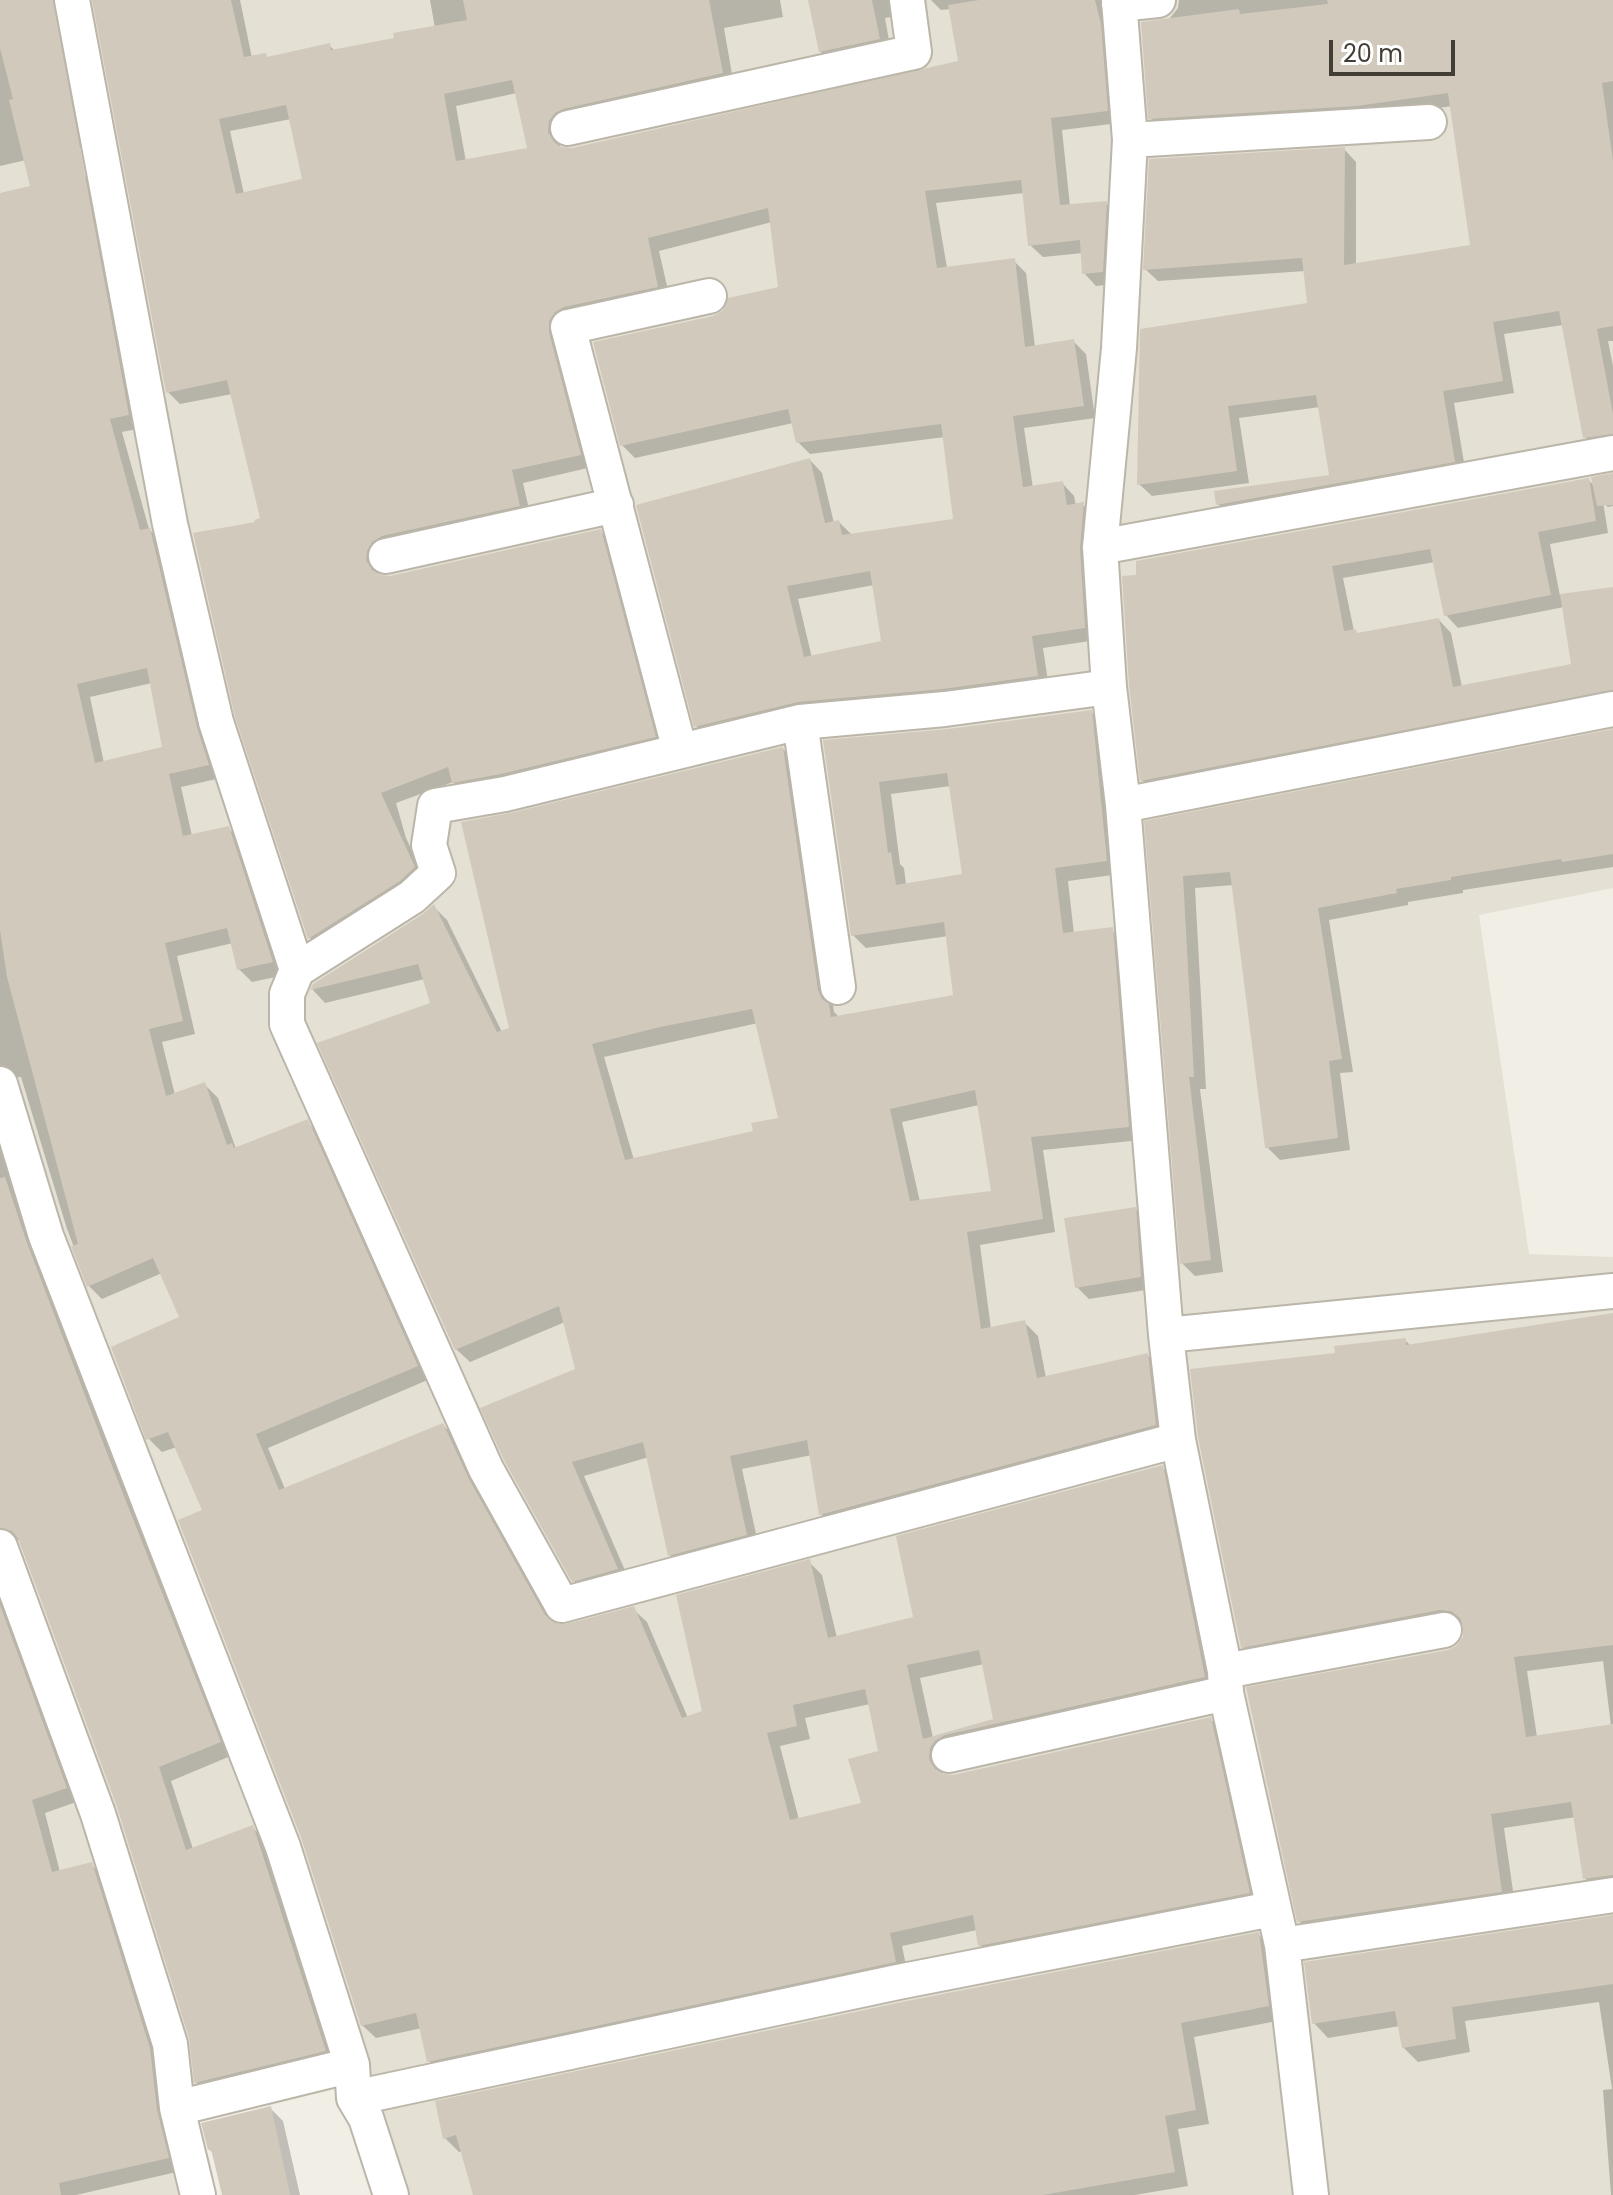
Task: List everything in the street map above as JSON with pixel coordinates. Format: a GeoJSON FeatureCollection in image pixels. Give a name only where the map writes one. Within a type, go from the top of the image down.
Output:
{"type":"FeatureCollection","features":[{"type":"Feature","properties":{"kind":"street"},"geometry":{"type":"LineString","coordinates":[[72,0],[170,524],[216,722],[297,970]]}},
{"type":"Feature","properties":{"kind":"street"},"geometry":{"type":"LineString","coordinates":[[568,128],[914,52],[907,0]]}},
{"type":"Feature","properties":{"kind":"street"},"geometry":{"type":"LineString","coordinates":[[1158,0],[1119,2],[1130,140],[1119,348],[1100,547],[1109,687],[1123,805],[1166,1335],[1178,1440],[1272,1909],[1282,1945],[1311,2195]]}},
{"type":"Feature","properties":{"kind":"street"},"geometry":{"type":"LineString","coordinates":[[1130,140],[1429,122]]}},
{"type":"Feature","properties":{"kind":"street"},"geometry":{"type":"LineString","coordinates":[[680,751],[568,327],[709,296]]}},
{"type":"Feature","properties":{"kind":"street"},"geometry":{"type":"LineString","coordinates":[[1100,547],[1613,453]]}},
{"type":"Feature","properties":{"kind":"street"},"geometry":{"type":"LineString","coordinates":[[386,556],[616,505]]}},
{"type":"Feature","properties":{"kind":"street"},"geometry":{"type":"LineString","coordinates":[[1109,687],[945,709],[800,722],[505,794],[435,806],[429,845],[438,873],[412,897],[297,970],[287,994],[287,1024],[486,1469],[562,1605],[1178,1440]]}},
{"type":"Feature","properties":{"kind":"street"},"geometry":{"type":"LineString","coordinates":[[1123,805],[1613,709]]}},
{"type":"Feature","properties":{"kind":"street"},"geometry":{"type":"LineString","coordinates":[[800,722],[838,987]]}},
{"type":"Feature","properties":{"kind":"street"},"geometry":{"type":"LineString","coordinates":[[0,1084],[46,1236],[283,1847],[352,2065],[354,2098],[366,2118],[391,2195]]}},
{"type":"Feature","properties":{"kind":"street"},"geometry":{"type":"LineString","coordinates":[[1166,1335],[1613,1291]]}},
{"type":"Feature","properties":{"kind":"street"},"geometry":{"type":"LineString","coordinates":[[0,1547],[102,1829],[170,2044],[177,2108],[198,2195]]}},
{"type":"Feature","properties":{"kind":"street"},"geometry":{"type":"LineString","coordinates":[[949,1755],[1226,1682],[1444,1630]]}},
{"type":"Feature","properties":{"kind":"street"},"geometry":{"type":"LineString","coordinates":[[1282,1945],[1613,1895]]}},
{"type":"Feature","properties":{"kind":"street"},"geometry":{"type":"LineString","coordinates":[[354,2098],[882,1985],[1272,1909]]}},
{"type":"Feature","properties":{"kind":"street"},"geometry":{"type":"LineString","coordinates":[[177,2108],[352,2065]]}},
{"type":"Feature","properties":{"kind":"shaded area"},"geometry":{"type":"Polygon","coordinates":[[[0,0],[1613,0],[1613,888],[1479,915],[1529,1254],[1613,1257],[1613,2195],[372,2195],[340,2083],[185,2109],[197,2195],[0,2195],[0,0]]]}},
{"type":"Feature","properties":{"kind":"building"},"geometry":{"type":"Polygon","coordinates":[[[0,0],[53,0],[129,415],[110,419],[140,530],[150,528],[197,727],[209,765],[169,774],[183,836],[229,826],[273,962],[237,970],[227,928],[165,943],[183,1021],[149,1029],[166,1096],[205,1082],[227,1145],[232,1143],[234,1148],[308,1119],[418,1366],[256,1434],[279,1490],[443,1423],[469,1479],[545,1615],[558,1624],[567,1624],[634,1606],[682,1718],[702,1711],[676,1595],[810,1559],[828,1638],[913,1617],[896,1536],[1163,1465],[1205,1677],[945,1735],[930,1748],[929,1759],[935,1769],[953,1775],[1211,1717],[1250,1893],[978,1946],[973,1915],[890,1933],[896,1962],[427,2062],[416,2013],[361,2026],[302,1840],[178,1520],[202,1510],[168,1432],[146,1440],[111,1347],[179,1317],[153,1258],[87,1287],[71,1246],[78,1244],[7,977],[0,930],[0,193],[30,186],[0,48],[0,0]],[[147,668],[77,684],[95,763],[162,747],[147,668]],[[979,1650],[907,1665],[923,1739],[993,1719],[979,1650]],[[865,1689],[793,1705],[797,1726],[767,1733],[790,1820],[861,1803],[848,1759],[878,1751],[865,1689]]]}},
{"type":"Feature","properties":{"kind":"building"},"geometry":{"type":"Polygon","coordinates":[[[92,0],[231,0],[244,57],[266,53],[267,57],[330,43],[331,50],[394,38],[393,33],[467,20],[463,0],[709,0],[723,73],[563,109],[549,121],[548,132],[561,147],[572,148],[958,61],[948,5],[979,0],[1095,0],[1101,24],[1108,111],[1051,118],[1060,205],[1107,201],[1103,272],[1082,274],[1080,240],[1028,246],[1021,180],[925,191],[937,268],[1015,258],[1025,347],[1074,339],[1084,406],[1013,416],[1023,487],[1063,481],[1067,505],[1084,502],[1080,548],[1085,628],[1032,636],[1038,676],[943,689],[798,702],[694,727],[636,505],[810,458],[825,523],[839,520],[842,535],[953,519],[941,424],[796,443],[788,409],[620,446],[593,342],[713,316],[723,310],[728,298],[778,287],[768,208],[648,238],[658,287],[564,307],[555,312],[549,321],[549,332],[581,455],[512,470],[520,506],[382,536],[372,542],[366,560],[372,570],[390,576],[601,529],[656,737],[452,783],[448,767],[381,793],[415,867],[400,881],[308,939],[235,717],[193,533],[255,522],[260,518],[227,380],[166,393],[92,0]],[[512,80],[444,94],[456,161],[527,148],[512,80]],[[286,105],[219,119],[236,194],[302,179],[286,105]],[[870,571],[787,586],[804,657],[881,641],[870,571]]]}},
{"type":"Feature","properties":{"kind":"building"},"geometry":{"type":"Polygon","coordinates":[[[808,0],[872,0],[880,39],[819,52],[808,0]]]}},
{"type":"Feature","properties":{"kind":"building"},"geometry":{"type":"Polygon","coordinates":[[[1327,0],[1613,0],[1613,81],[1602,83],[1613,161],[1613,326],[1597,329],[1613,414],[1613,434],[1583,438],[1559,311],[1493,322],[1503,381],[1443,391],[1455,462],[1216,505],[1214,491],[1329,475],[1316,395],[1228,406],[1237,471],[1137,485],[1140,329],[1307,303],[1302,258],[1143,270],[1149,159],[1345,147],[1344,265],[1470,245],[1448,93],[1357,106],[1148,119],[1141,22],[1239,9],[1240,14],[1328,4],[1327,0]]]}},
{"type":"Feature","properties":{"kind":"building"},"geometry":{"type":"Polygon","coordinates":[[[1613,473],[1613,505],[1597,506],[1591,477],[1613,473]]]}},
{"type":"Feature","properties":{"kind":"building"},"geometry":{"type":"Polygon","coordinates":[[[1589,478],[1596,521],[1538,532],[1551,595],[1444,616],[1430,549],[1332,566],[1344,631],[1356,629],[1357,633],[1439,618],[1453,687],[1571,664],[1560,594],[1613,587],[1613,690],[1140,781],[1129,685],[1122,576],[1136,575],[1136,561],[1589,478]]]}},
{"type":"Feature","properties":{"kind":"building"},"geometry":{"type":"Polygon","coordinates":[[[1092,710],[1107,861],[1055,868],[1063,933],[1113,927],[1129,1127],[1031,1137],[1043,1219],[967,1232],[981,1329],[1025,1320],[1037,1378],[1148,1353],[1156,1425],[819,1515],[807,1440],[730,1456],[747,1535],[668,1556],[643,1442],[572,1462],[618,1569],[572,1582],[504,1460],[480,1408],[575,1369],[559,1306],[455,1350],[317,1043],[430,1003],[418,964],[310,990],[313,984],[434,904],[497,1032],[509,1028],[461,822],[783,747],[818,990],[822,999],[829,1004],[831,1017],[953,995],[944,922],[851,936],[823,740],[948,729],[1092,710]],[[947,773],[879,782],[888,853],[891,852],[896,885],[962,874],[947,773]],[[752,1009],[592,1044],[625,1160],[753,1131],[751,1123],[778,1118],[752,1009]],[[975,1090],[890,1109],[910,1201],[991,1191],[975,1090]]]}},
{"type":"Feature","properties":{"kind":"building"},"geometry":{"type":"Polygon","coordinates":[[[1613,729],[1613,854],[1451,877],[1451,880],[1396,889],[1397,893],[1318,908],[1342,1059],[1329,1061],[1338,1138],[1265,1148],[1230,872],[1183,876],[1194,1077],[1189,1077],[1211,1260],[1180,1264],[1144,821],[1613,729]]]}},
{"type":"Feature","properties":{"kind":"building"},"geometry":{"type":"Polygon","coordinates":[[[5,1177],[107,1453],[221,1742],[159,1767],[186,1850],[253,1825],[326,2051],[194,2083],[189,2038],[117,1807],[19,1540],[12,1531],[0,1528],[0,1178],[5,1177]]]}},
{"type":"Feature","properties":{"kind":"building"},"geometry":{"type":"Polygon","coordinates":[[[1136,1207],[1141,1277],[1075,1288],[1064,1218],[1136,1207]]]}},
{"type":"Feature","properties":{"kind":"building"},"geometry":{"type":"Polygon","coordinates":[[[1613,1313],[1613,1645],[1514,1657],[1526,1737],[1613,1724],[1613,1875],[1583,1879],[1571,1802],[1491,1814],[1502,1892],[1297,1922],[1246,1687],[1448,1650],[1463,1637],[1463,1626],[1460,1618],[1451,1611],[1440,1610],[1241,1648],[1198,1437],[1190,1369],[1335,1353],[1334,1346],[1406,1338],[1406,1345],[1613,1313]]]}},
{"type":"Feature","properties":{"kind":"building"},"geometry":{"type":"Polygon","coordinates":[[[0,1605],[67,1788],[32,1800],[52,1872],[92,1862],[150,2048],[157,2110],[169,2158],[59,2183],[61,2195],[0,2195],[0,1605]]]}},
{"type":"Feature","properties":{"kind":"building"},"geometry":{"type":"Polygon","coordinates":[[[1613,1915],[1613,1984],[1452,2007],[1456,2039],[1402,2048],[1395,2011],[1312,2024],[1304,1962],[1613,1915]]]}},
{"type":"Feature","properties":{"kind":"building"},"geometry":{"type":"Polygon","coordinates":[[[1259,1932],[1269,2006],[1181,2023],[1196,2110],[1165,2116],[1175,2172],[1043,2195],[473,2195],[456,2135],[443,2139],[435,2101],[902,2002],[1259,1932]]]}},
{"type":"Feature","properties":{"kind":"building"},"geometry":{"type":"Polygon","coordinates":[[[271,2106],[290,2195],[222,2195],[201,2123],[271,2106]]]}}]}
